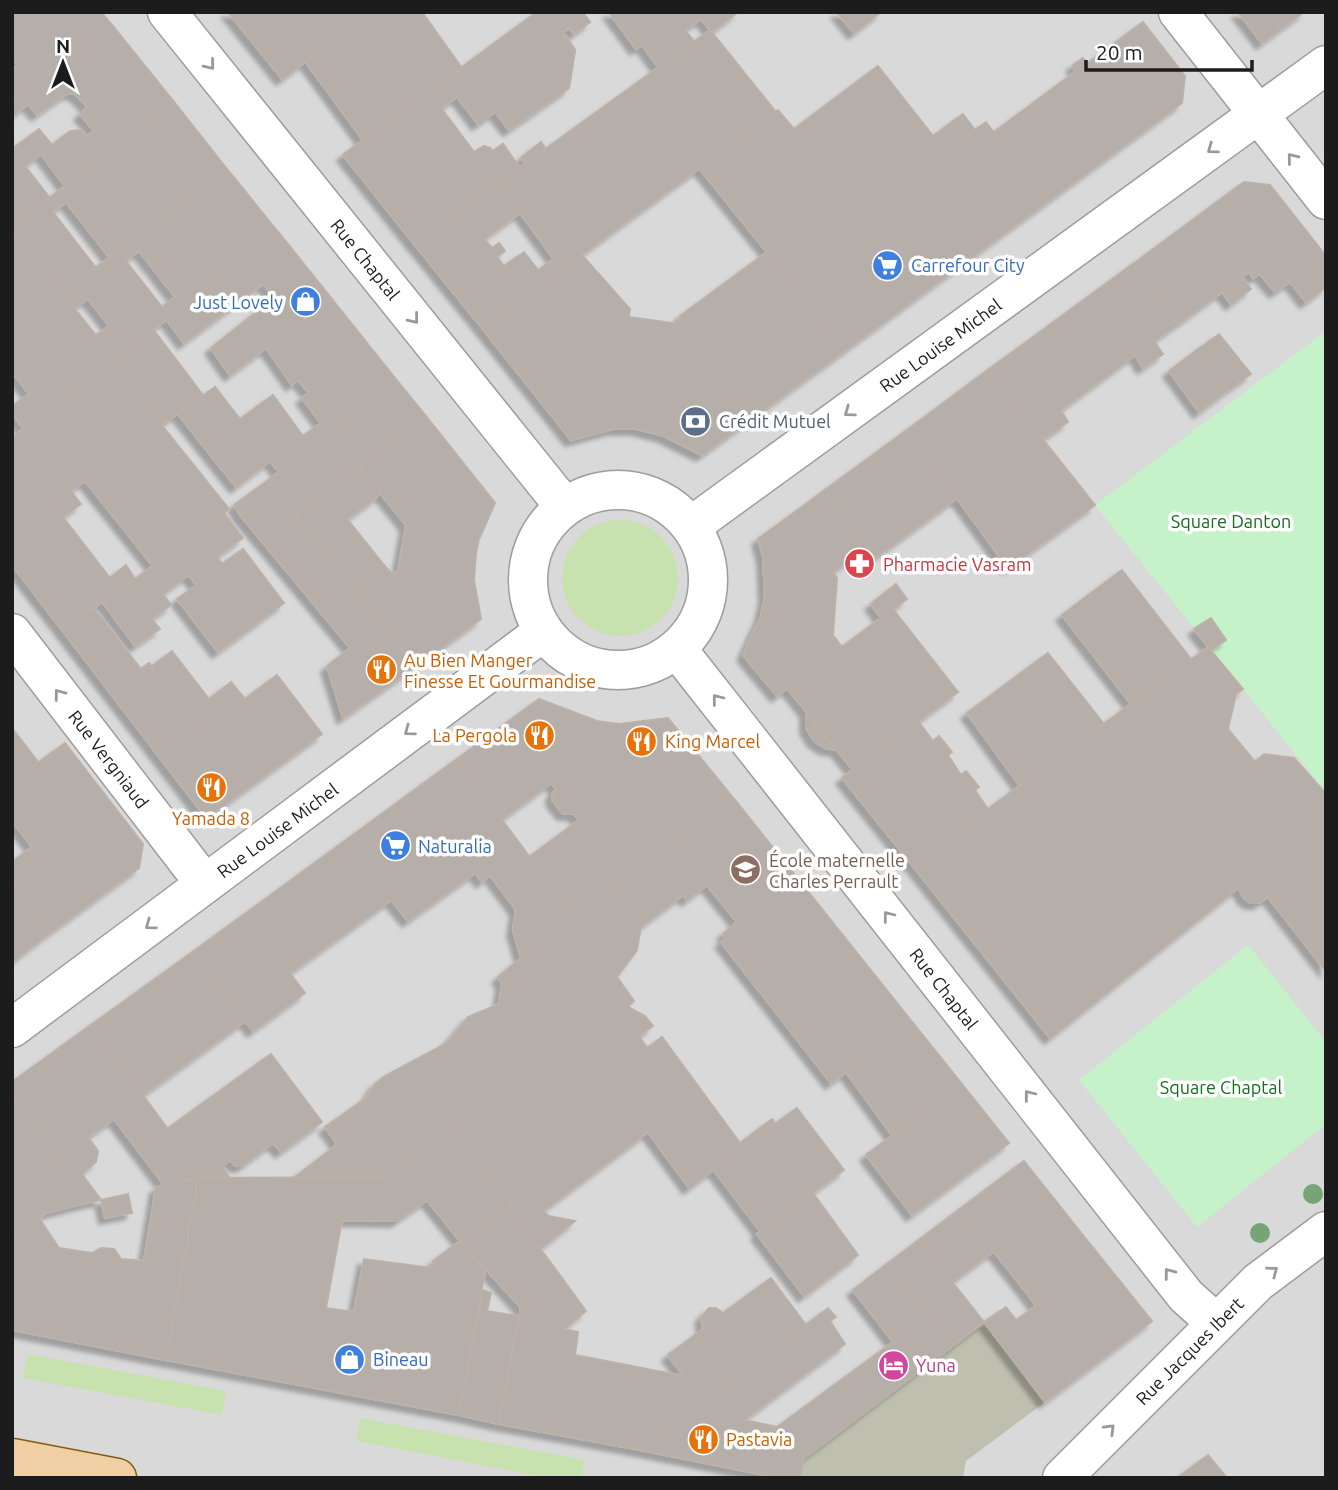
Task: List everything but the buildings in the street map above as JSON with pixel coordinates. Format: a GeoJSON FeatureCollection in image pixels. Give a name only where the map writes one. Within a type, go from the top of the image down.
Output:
{"type":"FeatureCollection","features":[{"type":"Feature","properties":{"kind":"main road"},"geometry":{"type":"LineString","coordinates":[[12,1458],[117,1478]]}},
{"type":"Feature","properties":{"kind":"street","name":"Rue Chaptal"},"geometry":{"type":"LineString","coordinates":[[167,12],[565,506]]}},
{"type":"Feature","properties":{"kind":"street"},"geometry":{"type":"LineString","coordinates":[[1178,12],[1326,200]]}},
{"type":"Feature","properties":{"kind":"street","name":"Rue Louise Michel"},"geometry":{"type":"LineString","coordinates":[[691,526],[1326,65]]}},
{"type":"Feature","properties":{"kind":"street"},"geometry":{"type":"LineString","coordinates":[[611,490],[633,491],[657,498],[673,508],[691,526],[704,552],[709,578],[706,606],[695,629],[677,649],[638,670],[614,671],[589,667],[565,655],[542,632],[531,609],[527,581],[534,545],[549,521],[565,506],[586,495],[611,490]]}},
{"type":"Feature","properties":{"kind":"street","name":"Rue Louise Michel"},"geometry":{"type":"LineString","coordinates":[[12,1028],[542,632]]}},
{"type":"Feature","properties":{"kind":"street","name":"Rue Vergniaud"},"geometry":{"type":"LineString","coordinates":[[12,633],[205,884]]}},
{"type":"Feature","properties":{"kind":"street","name":"Rue Chaptal"},"geometry":{"type":"LineString","coordinates":[[677,649],[1186,1296],[1216,1323]]}},
{"type":"Feature","properties":{"kind":"street","name":"Rue Jacques Ibert"},"geometry":{"type":"LineString","coordinates":[[1062,1478],[1258,1282],[1326,1231]]}},
{"type":"Feature","properties":{"kind":"shaded area"},"geometry":{"type":"Polygon","coordinates":[[[12,12],[1326,12],[1326,1478],[12,1478],[12,12]]]}},
{"type":"Feature","properties":{"kind":"shaded area"},"geometry":{"type":"Polygon","coordinates":[[[984,1322],[1045,1402],[966,1461],[963,1478],[800,1478],[803,1459],[984,1322]]]}},
{"type":"Feature","properties":{"kind":"green space","name":"Square Danton"},"geometry":{"type":"Polygon","coordinates":[[[1326,331],[1326,792],[1095,505],[1326,331]]]}},
{"type":"Feature","properties":{"kind":"green space"},"geometry":{"type":"Polygon","coordinates":[[[620,520],[642,525],[661,537],[673,556],[678,578],[673,600],[661,619],[642,631],[620,636],[598,631],[579,619],[567,600],[562,578],[567,556],[579,537],[598,525],[620,520]]]}},
{"type":"Feature","properties":{"kind":"green space","name":"Square Chaptal"},"geometry":{"type":"Polygon","coordinates":[[[1248,945],[1326,1042],[1326,1124],[1197,1227],[1079,1080],[1248,945]]]}},
{"type":"Feature","properties":{"kind":"green space"},"geometry":{"type":"Polygon","coordinates":[[[28,1354],[226,1391],[222,1415],[23,1378],[28,1354]]]}},
{"type":"Feature","properties":{"kind":"green space"},"geometry":{"type":"Polygon","coordinates":[[[360,1418],[585,1460],[581,1478],[549,1478],[356,1441],[360,1418]]]}},
{"type":"Feature","properties":{"kind":"place","name":"Carrefour City"},"geometry":{"type":"Point","coordinates":[888,265]}},
{"type":"Feature","properties":{"kind":"place","name":"Just Lovely"},"geometry":{"type":"Point","coordinates":[306,302]}},
{"type":"Feature","properties":{"kind":"place","name":"Crédit Mutuel"},"geometry":{"type":"Point","coordinates":[696,421]}},
{"type":"Feature","properties":{"kind":"place","name":"Pharmacie Vasram"},"geometry":{"type":"Point","coordinates":[860,564]}},
{"type":"Feature","properties":{"kind":"place","name":"Au Bien Manger Finesse Et Gourmandise"},"geometry":{"type":"Point","coordinates":[381,670]}},
{"type":"Feature","properties":{"kind":"place","name":"La Pergola"},"geometry":{"type":"Point","coordinates":[540,735]}},
{"type":"Feature","properties":{"kind":"place","name":"King Marcel"},"geometry":{"type":"Point","coordinates":[642,741]}},
{"type":"Feature","properties":{"kind":"place","name":"Yamada 8"},"geometry":{"type":"Point","coordinates":[211,788]}},
{"type":"Feature","properties":{"kind":"place","name":"Naturalia"},"geometry":{"type":"Point","coordinates":[395,846]}},
{"type":"Feature","properties":{"kind":"place","name":"École maternelle Charles Perrault"},"geometry":{"type":"Point","coordinates":[746,870]}},
{"type":"Feature","properties":{"kind":"place","name":"Bineau"},"geometry":{"type":"Point","coordinates":[350,1359]}},
{"type":"Feature","properties":{"kind":"place","name":"Yuna"},"geometry":{"type":"Point","coordinates":[893,1365]}},
{"type":"Feature","properties":{"kind":"place","name":"Pastavia"},"geometry":{"type":"Point","coordinates":[703,1439]}}]}
